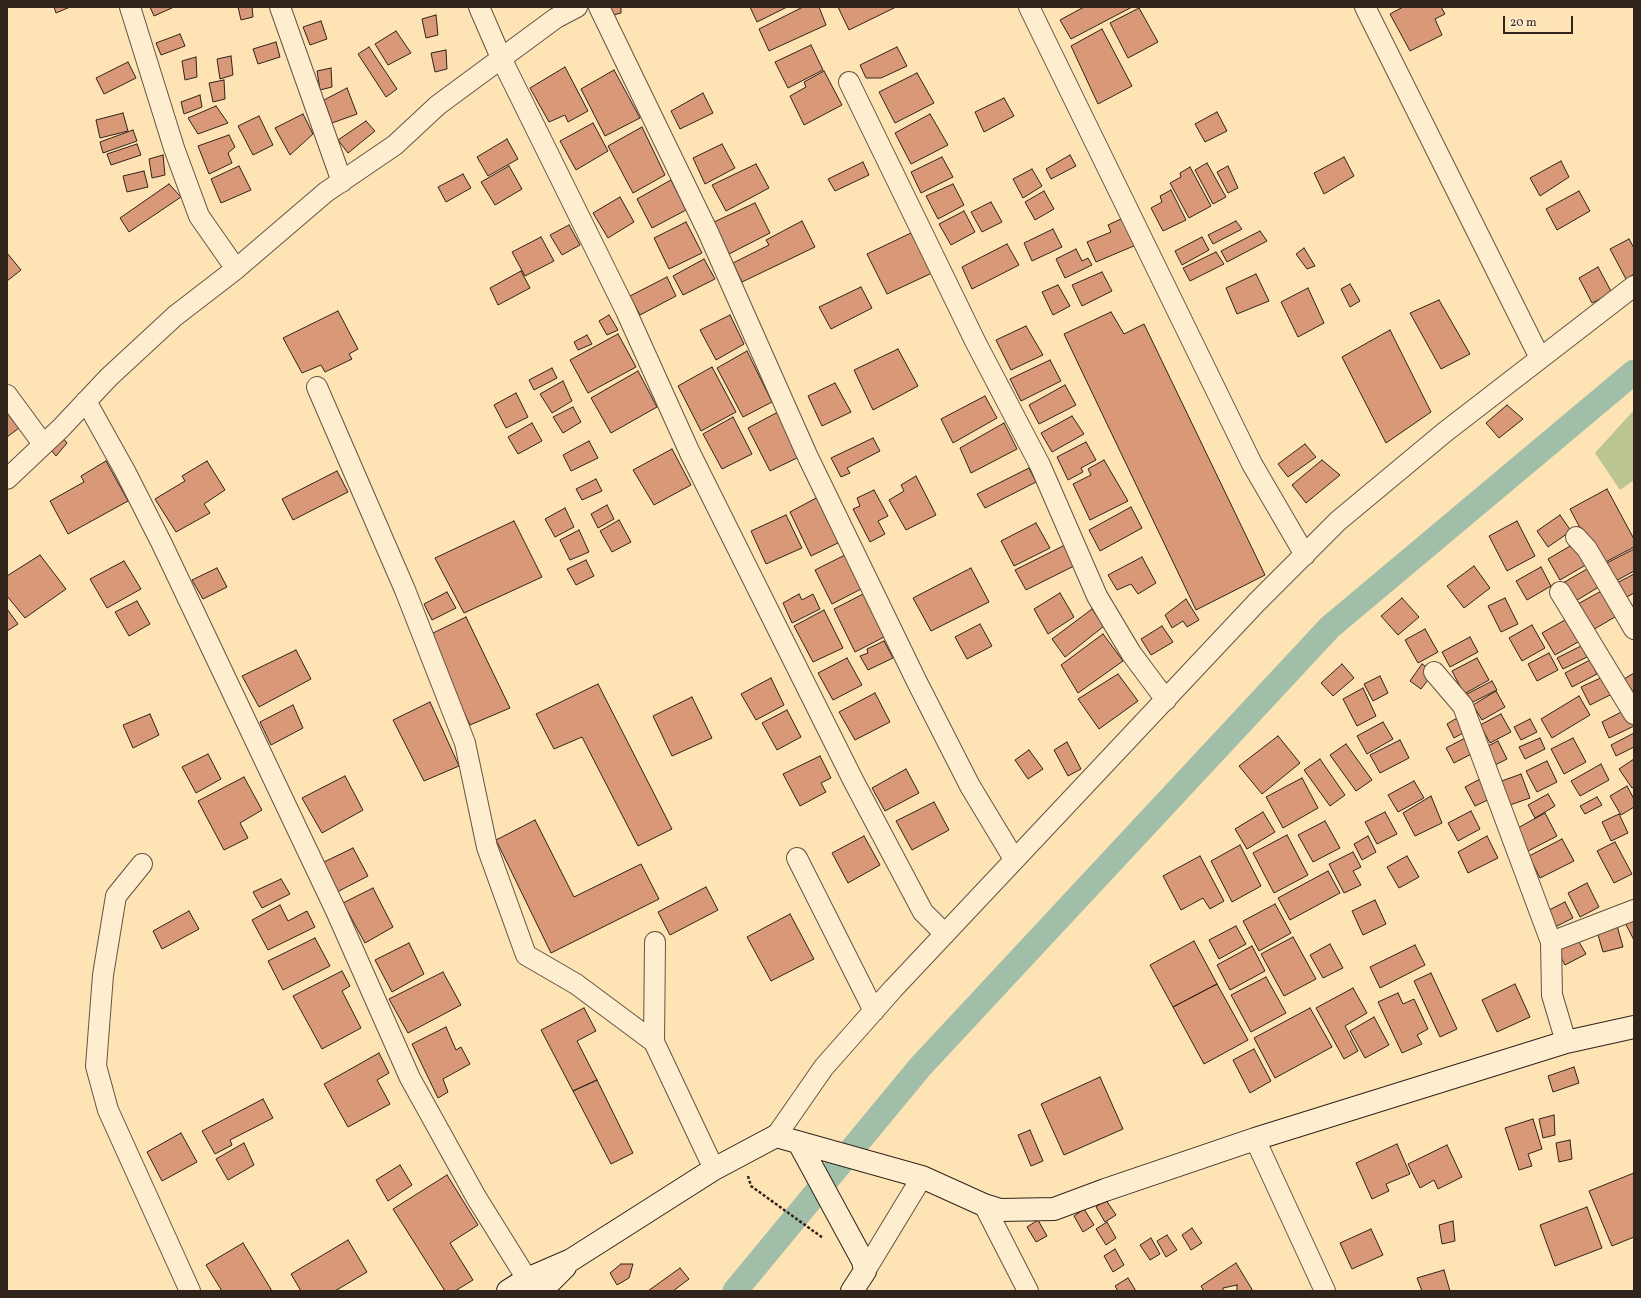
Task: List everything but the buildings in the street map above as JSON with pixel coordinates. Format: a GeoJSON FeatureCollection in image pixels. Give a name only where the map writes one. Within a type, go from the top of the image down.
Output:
{"type":"FeatureCollection","features":[{"type":"Feature","properties":{"kind":"main road"},"geometry":{"type":"LineString","coordinates":[[508,1291],[534,1285],[714,1169],[776,1136],[922,1177],[984,1205],[1000,1210],[1054,1209],[1255,1139],[1566,1042],[1634,1027]]}},
{"type":"Feature","properties":{"kind":"main road"},"geometry":{"type":"LineString","coordinates":[[799,1143],[863,1261],[866,1271],[852,1291]]}},
{"type":"Feature","properties":{"kind":"street"},"geometry":{"type":"LineString","coordinates":[[130,7],[174,148],[199,216],[236,269]]}},
{"type":"Feature","properties":{"kind":"street"},"geometry":{"type":"LineString","coordinates":[[280,7],[342,182]]}},
{"type":"Feature","properties":{"kind":"street"},"geometry":{"type":"LineString","coordinates":[[479,7],[502,60],[546,146],[626,311],[690,453],[849,773],[923,912],[945,934]]}},
{"type":"Feature","properties":{"kind":"street"},"geometry":{"type":"LineString","coordinates":[[7,479],[109,377],[175,316],[236,269],[326,192],[394,145],[438,105],[502,60],[556,18],[577,7]]}},
{"type":"Feature","properties":{"kind":"street"},"geometry":{"type":"LineString","coordinates":[[598,7],[708,232],[807,455],[916,680],[970,786],[1014,859]]}},
{"type":"Feature","properties":{"kind":"street"},"geometry":{"type":"LineString","coordinates":[[1030,7],[1249,457],[1304,555]]}},
{"type":"Feature","properties":{"kind":"street"},"geometry":{"type":"LineString","coordinates":[[1365,7],[1540,358]]}},
{"type":"Feature","properties":{"kind":"street"},"geometry":{"type":"LineString","coordinates":[[849,82],[976,343],[1040,465],[1097,596],[1131,653],[1166,700]]}},
{"type":"Feature","properties":{"kind":"street"},"geometry":{"type":"LineString","coordinates":[[776,1136],[824,1067],[874,1011],[1014,859],[1166,700],[1257,602],[1338,521],[1433,442],[1634,286]]}},
{"type":"Feature","properties":{"kind":"street"},"geometry":{"type":"LineString","coordinates":[[317,386],[405,590],[465,743],[487,847],[526,955],[576,984],[654,1042]]}},
{"type":"Feature","properties":{"kind":"street"},"geometry":{"type":"LineString","coordinates":[[7,395],[43,444]]}},
{"type":"Feature","properties":{"kind":"street"},"geometry":{"type":"LineString","coordinates":[[86,401],[125,471],[162,544],[336,911],[410,1078],[476,1197],[534,1285]]}},
{"type":"Feature","properties":{"kind":"street"},"geometry":{"type":"LineString","coordinates":[[1576,537],[1587,549],[1634,629]]}},
{"type":"Feature","properties":{"kind":"street"},"geometry":{"type":"LineString","coordinates":[[1560,592],[1634,714]]}},
{"type":"Feature","properties":{"kind":"street"},"geometry":{"type":"LineString","coordinates":[[1434,672],[1463,706],[1551,942],[1552,995],[1566,1042]]}},
{"type":"Feature","properties":{"kind":"street"},"geometry":{"type":"LineString","coordinates":[[797,858],[874,1011]]}},
{"type":"Feature","properties":{"kind":"street"},"geometry":{"type":"LineString","coordinates":[[142,864],[116,896],[103,975],[96,1066],[108,1110],[190,1291]]}},
{"type":"Feature","properties":{"kind":"street"},"geometry":{"type":"LineString","coordinates":[[1551,942],[1634,910]]}},
{"type":"Feature","properties":{"kind":"street"},"geometry":{"type":"LineString","coordinates":[[655,942],[654,1042],[714,1169]]}},
{"type":"Feature","properties":{"kind":"street"},"geometry":{"type":"LineString","coordinates":[[1255,1139],[1325,1291]]}},
{"type":"Feature","properties":{"kind":"street"},"geometry":{"type":"LineString","coordinates":[[866,1271],[922,1177]]}},
{"type":"Feature","properties":{"kind":"street"},"geometry":{"type":"LineString","coordinates":[[984,1205],[1028,1291]]}},
{"type":"Feature","properties":{"kind":"path"},"geometry":{"type":"LineString","coordinates":[[754,1188],[824,1238]]}},
{"type":"Feature","properties":{"kind":"green space"},"geometry":{"type":"Polygon","coordinates":[[[1634,410],[1634,480],[1620,490],[1595,453],[1634,410]]]}},
{"type":"Feature","properties":{"kind":"waterway"},"geometry":{"type":"LineString","coordinates":[[735,1291],[920,1067],[1330,627],[1634,372]]}}]}
